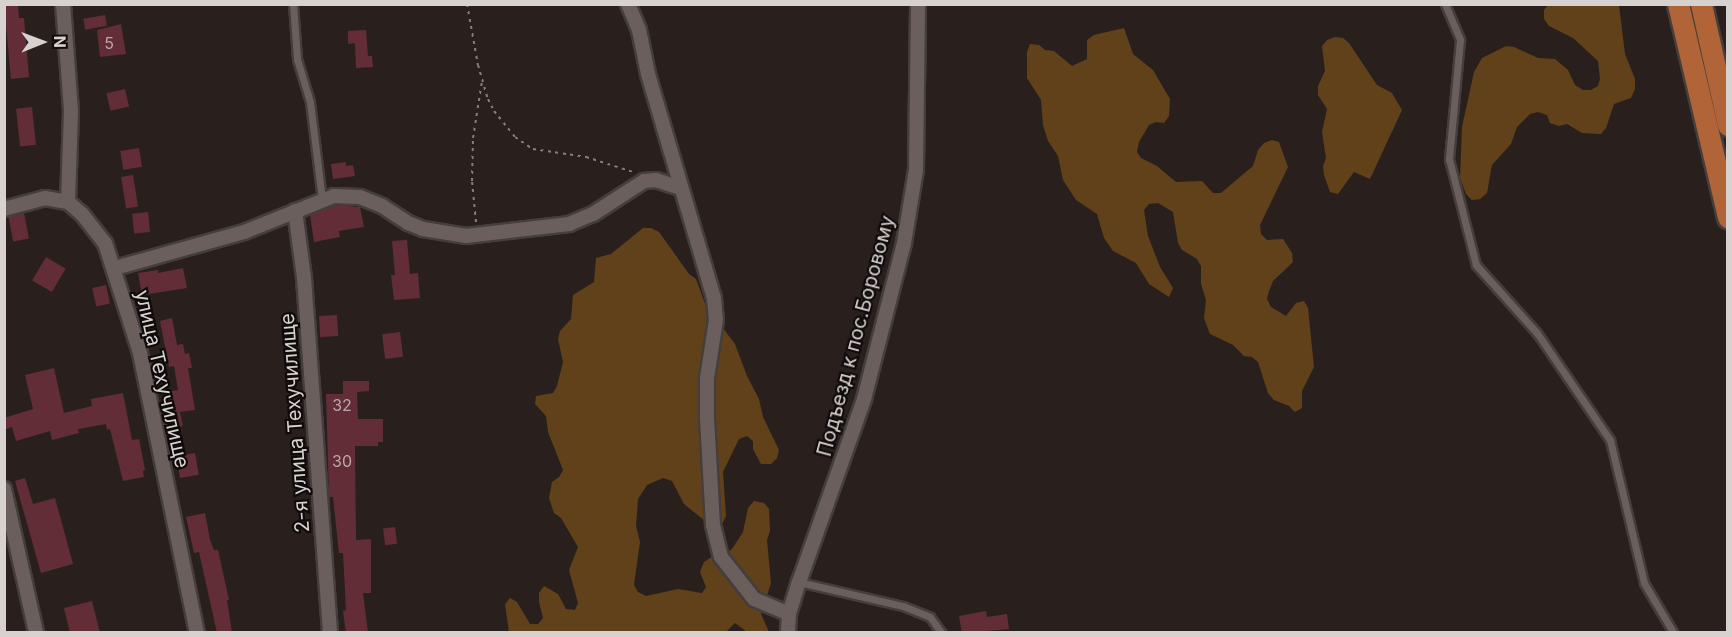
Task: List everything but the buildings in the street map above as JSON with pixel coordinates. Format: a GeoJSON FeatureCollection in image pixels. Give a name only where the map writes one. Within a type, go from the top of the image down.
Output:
{"type":"FeatureCollection","features":[{"type":"Feature","properties":{"kind":"highway"},"geometry":{"type":"LineString","coordinates":[[1678,4],[1728,217]]}},
{"type":"Feature","properties":{"kind":"highway"},"geometry":{"type":"LineString","coordinates":[[1701,4],[1728,125]]}},
{"type":"Feature","properties":{"kind":"street"},"geometry":{"type":"LineString","coordinates":[[4,209],[45,198],[68,202],[70,111],[63,4]]}},
{"type":"Feature","properties":{"kind":"street"},"geometry":{"type":"LineString","coordinates":[[628,4],[639,30],[648,74],[681,188],[706,262],[714,298],[716,320],[707,378],[712,525],[721,557],[754,599],[789,614]]}},
{"type":"Feature","properties":{"kind":"street","name":"Подъезд к пос.Боровому"},"geometry":{"type":"LineString","coordinates":[[788,633],[789,614],[799,582],[864,399],[904,243],[916,170],[918,4]]}},
{"type":"Feature","properties":{"kind":"street"},"geometry":{"type":"LineString","coordinates":[[115,268],[244,232],[321,200],[347,195],[360,197],[382,206],[408,223],[423,229],[444,234],[478,235],[569,224],[593,214],[638,182],[656,180],[681,188]]}},
{"type":"Feature","properties":{"kind":"street","name":"улица Техучилище"},"geometry":{"type":"LineString","coordinates":[[68,202],[82,214],[105,243],[115,268],[140,353],[197,633]]}},
{"type":"Feature","properties":{"kind":"street","name":"2-я улица Техучилище"},"geometry":{"type":"LineString","coordinates":[[295,212],[304,278],[330,633]]}},
{"type":"Feature","properties":{"kind":"street"},"geometry":{"type":"LineString","coordinates":[[4,489],[36,633]]}},
{"type":"Feature","properties":{"kind":"lane"},"geometry":{"type":"LineString","coordinates":[[293,4],[297,59],[310,102],[321,200]]}},
{"type":"Feature","properties":{"kind":"lane"},"geometry":{"type":"LineString","coordinates":[[1445,4],[1460,40],[1449,159],[1476,265],[1537,333],[1610,440],[1644,583],[1672,633]]}},
{"type":"Feature","properties":{"kind":"lane"},"geometry":{"type":"LineString","coordinates":[[799,582],[903,606],[930,617],[941,633]]}},
{"type":"Feature","properties":{"kind":"path"},"geometry":{"type":"LineString","coordinates":[[467,4],[482,79],[494,111],[507,129],[527,147],[605,162],[656,180]]}},
{"type":"Feature","properties":{"kind":"path"},"geometry":{"type":"LineString","coordinates":[[478,235],[472,159],[482,79]]}},
{"type":"Feature","properties":{"kind":"shaded area"},"geometry":{"type":"Polygon","coordinates":[[[1548,5],[1619,5],[1625,54],[1635,79],[1635,89],[1631,98],[1614,104],[1606,128],[1601,134],[1582,133],[1567,124],[1559,126],[1550,123],[1547,115],[1538,112],[1530,114],[1517,127],[1511,144],[1492,165],[1487,193],[1480,199],[1472,200],[1466,194],[1460,178],[1462,127],[1474,72],[1482,58],[1506,46],[1514,47],[1538,58],[1555,59],[1568,70],[1575,85],[1583,90],[1591,90],[1598,86],[1600,79],[1598,61],[1573,38],[1549,26],[1544,19],[1544,10],[1548,5]]]}},
{"type":"Feature","properties":{"kind":"shaded area"},"geometry":{"type":"Polygon","coordinates":[[[1124,28],[1133,54],[1153,70],[1170,99],[1169,116],[1164,123],[1156,122],[1149,125],[1139,142],[1137,152],[1141,158],[1157,166],[1176,182],[1202,181],[1213,193],[1221,193],[1253,166],[1258,150],[1264,143],[1272,140],[1279,142],[1288,167],[1260,225],[1261,234],[1267,240],[1283,239],[1292,253],[1293,262],[1273,281],[1269,291],[1267,299],[1271,307],[1286,316],[1296,303],[1304,301],[1308,308],[1314,367],[1302,391],[1302,408],[1295,412],[1289,406],[1274,400],[1268,393],[1258,362],[1252,357],[1244,356],[1233,345],[1210,334],[1204,318],[1206,300],[1201,284],[1201,266],[1197,259],[1182,250],[1178,243],[1173,212],[1158,203],[1149,204],[1144,210],[1148,236],[1160,267],[1173,288],[1169,297],[1149,284],[1136,263],[1113,251],[1104,238],[1097,214],[1076,200],[1063,180],[1058,156],[1048,141],[1043,125],[1041,100],[1027,78],[1027,52],[1030,44],[1054,51],[1072,66],[1087,59],[1087,40],[1094,35],[1124,28]]]}},
{"type":"Feature","properties":{"kind":"shaded area"},"geometry":{"type":"Polygon","coordinates":[[[1335,37],[1343,38],[1349,43],[1377,85],[1392,93],[1402,110],[1370,179],[1354,172],[1338,194],[1330,192],[1324,175],[1323,166],[1326,158],[1322,132],[1327,109],[1318,95],[1318,86],[1325,71],[1322,46],[1327,40],[1335,37]]]}},
{"type":"Feature","properties":{"kind":"shaded area"},"geometry":{"type":"Polygon","coordinates":[[[643,228],[651,228],[659,232],[689,274],[696,279],[706,306],[735,344],[759,399],[763,417],[779,450],[777,458],[771,464],[761,464],[753,449],[753,441],[747,436],[739,439],[723,472],[726,516],[721,526],[710,525],[684,504],[672,481],[663,478],[647,485],[638,499],[636,526],[640,542],[634,585],[638,592],[646,596],[678,589],[702,593],[706,587],[700,572],[704,562],[713,556],[721,557],[732,549],[743,532],[748,508],[754,501],[764,503],[769,509],[770,531],[767,540],[771,583],[761,614],[769,632],[747,632],[735,623],[726,632],[509,632],[505,604],[510,598],[517,602],[530,624],[538,624],[543,618],[539,593],[544,586],[558,594],[566,609],[575,610],[578,603],[569,570],[578,547],[561,518],[554,513],[549,498],[552,482],[563,470],[548,432],[546,416],[535,404],[536,396],[553,393],[557,386],[563,362],[558,339],[560,331],[571,319],[573,295],[594,282],[596,258],[611,254],[643,228]]]}}]}
